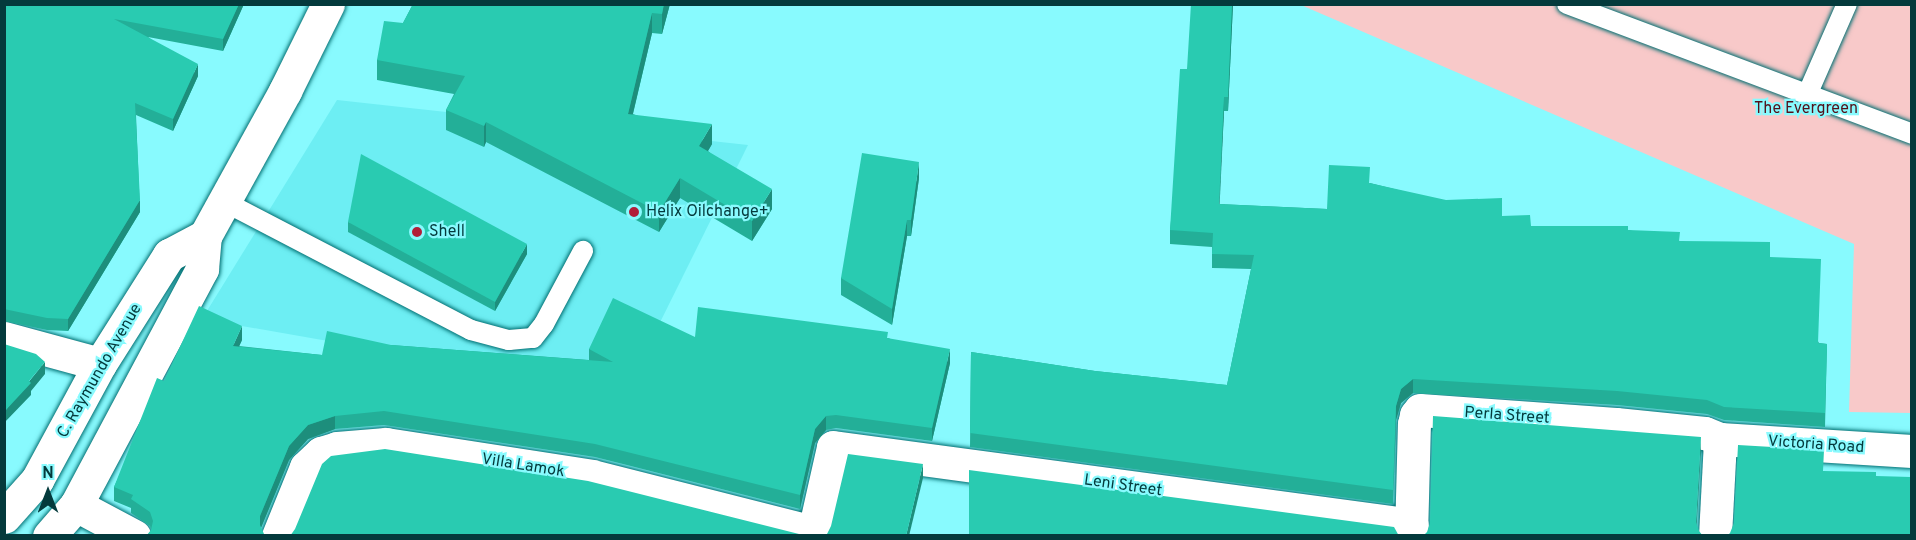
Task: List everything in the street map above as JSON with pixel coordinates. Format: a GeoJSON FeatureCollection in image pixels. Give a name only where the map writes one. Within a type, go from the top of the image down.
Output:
{"type":"FeatureCollection","features":[{"type":"Feature","properties":{"kind":"street"},"geometry":{"type":"LineString","coordinates":[[50,536],[76,505],[202,269],[205,236],[328,4]]}},
{"type":"Feature","properties":{"kind":"street","name":"C. Raymundo Avenue"},"geometry":{"type":"LineString","coordinates":[[4,517],[37,480],[100,364],[170,255],[205,236]]}},
{"type":"Feature","properties":{"kind":"street"},"geometry":{"type":"LineString","coordinates":[[4,338],[100,364]]}},
{"type":"Feature","properties":{"kind":"street","name":"Perla Street"},"geometry":{"type":"LineString","coordinates":[[1411,530],[1414,424],[1420,410],[1627,425],[1705,433],[1720,439]]}},
{"type":"Feature","properties":{"kind":"street"},"geometry":{"type":"LineString","coordinates":[[1715,536],[1720,439]]}},
{"type":"Feature","properties":{"kind":"street","name":"Victoria Road"},"geometry":{"type":"LineString","coordinates":[[1720,439],[1911,451]]}},
{"type":"Feature","properties":{"kind":"street","name":"Villa Lamok"},"geometry":{"type":"LineString","coordinates":[[278,536],[306,467],[321,453],[337,448],[386,444],[592,476],[814,534]]}},
{"type":"Feature","properties":{"kind":"street","name":"Leni Street"},"geometry":{"type":"LineString","coordinates":[[814,534],[834,447],[1411,530]]}},
{"type":"Feature","properties":{"kind":"street"},"geometry":{"type":"LineString","coordinates":[[76,505],[134,536]]}},
{"type":"Feature","properties":{"kind":"lane"},"geometry":{"type":"LineString","coordinates":[[1567,4],[1911,134]]}},
{"type":"Feature","properties":{"kind":"lane"},"geometry":{"type":"LineString","coordinates":[[1807,95],[1847,4]]}},
{"type":"Feature","properties":{"kind":"lane"},"geometry":{"type":"LineString","coordinates":[[225,202],[471,330],[509,340],[533,338],[544,324],[583,251]]}},
{"type":"Feature","properties":{"kind":"shaded area"},"geometry":{"type":"Polygon","coordinates":[[[337,100],[748,145],[625,393],[202,319],[337,100]]]}},
{"type":"Feature","properties":{"kind":"green space","name":"The Evergreen"},"geometry":{"type":"Polygon","coordinates":[[[1301,5],[1911,5],[1911,413],[1849,412],[1854,244],[1301,5]]]}},
{"type":"Feature","properties":{"kind":"building"},"geometry":{"type":"Polygon","coordinates":[[[4,4],[239,4],[223,39],[114,19],[198,64],[173,119],[135,103],[140,200],[68,319],[47,318],[4,309],[4,4]]]}},
{"type":"Feature","properties":{"kind":"building"},"geometry":{"type":"Polygon","coordinates":[[[413,4],[664,4],[662,14],[652,13],[628,114],[712,124],[699,146],[772,189],[752,221],[680,178],[659,212],[486,122],[484,126],[446,110],[465,76],[377,60],[384,21],[403,23],[413,4]]]}},
{"type":"Feature","properties":{"kind":"building"},"geometry":{"type":"Polygon","coordinates":[[[1191,4],[1232,4],[1228,97],[1224,97],[1219,204],[1327,209],[1329,165],[1370,167],[1369,183],[1446,200],[1502,198],[1502,216],[1530,215],[1531,226],[1628,226],[1628,230],[1680,232],[1679,241],[1770,242],[1770,257],[1821,259],[1818,343],[1827,344],[1825,413],[1724,407],[1707,400],[1617,391],[1413,379],[1401,389],[1396,406],[1393,490],[970,433],[971,352],[1095,371],[1227,385],[1254,255],[1212,254],[1213,233],[1170,230],[1180,69],[1187,69],[1191,4]]]}},
{"type":"Feature","properties":{"kind":"building"},"geometry":{"type":"Polygon","coordinates":[[[862,153],[919,162],[911,220],[907,220],[892,309],[841,278],[862,153]]]}},
{"type":"Feature","properties":{"kind":"building","name":"Shell"},"geometry":{"type":"Polygon","coordinates":[[[361,154],[527,244],[495,302],[348,222],[361,154]]]}},
{"type":"Feature","properties":{"kind":"building"},"geometry":{"type":"Polygon","coordinates":[[[613,298],[695,337],[698,307],[888,332],[887,338],[950,349],[932,428],[836,415],[826,416],[815,429],[800,495],[595,444],[384,411],[335,416],[308,425],[289,446],[260,516],[260,525],[265,536],[146,536],[151,530],[153,521],[150,512],[131,499],[133,495],[114,487],[157,378],[164,381],[199,306],[242,326],[233,346],[322,355],[327,331],[391,345],[613,362],[589,349],[613,298]]]}},
{"type":"Feature","properties":{"kind":"building"},"geometry":{"type":"Polygon","coordinates":[[[4,344],[36,354],[45,362],[29,381],[31,383],[4,412],[4,344]]]}},
{"type":"Feature","properties":{"kind":"building"},"geometry":{"type":"Polygon","coordinates":[[[1433,416],[1701,437],[1696,522],[1703,536],[1423,536],[1430,523],[1433,416]]]}},
{"type":"Feature","properties":{"kind":"building"},"geometry":{"type":"Polygon","coordinates":[[[1738,445],[1824,450],[1823,471],[1876,472],[1876,476],[1911,477],[1911,536],[1727,536],[1734,523],[1738,445]]]}},
{"type":"Feature","properties":{"kind":"building"},"geometry":{"type":"Polygon","coordinates":[[[385,449],[588,481],[801,536],[290,536],[322,464],[331,456],[385,449]]]}},
{"type":"Feature","properties":{"kind":"building"},"geometry":{"type":"Polygon","coordinates":[[[848,454],[923,464],[906,536],[826,536],[831,526],[848,454]]]}},
{"type":"Feature","properties":{"kind":"building"},"geometry":{"type":"Polygon","coordinates":[[[969,470],[1394,527],[1399,536],[969,536],[969,470]]]}},
{"type":"Feature","properties":{"kind":"place","name":"Helix Oilchange+"},"geometry":{"type":"Point","coordinates":[634,212]}},
{"type":"Feature","properties":{"kind":"place","name":"Shell"},"geometry":{"type":"Point","coordinates":[417,232]}}]}
